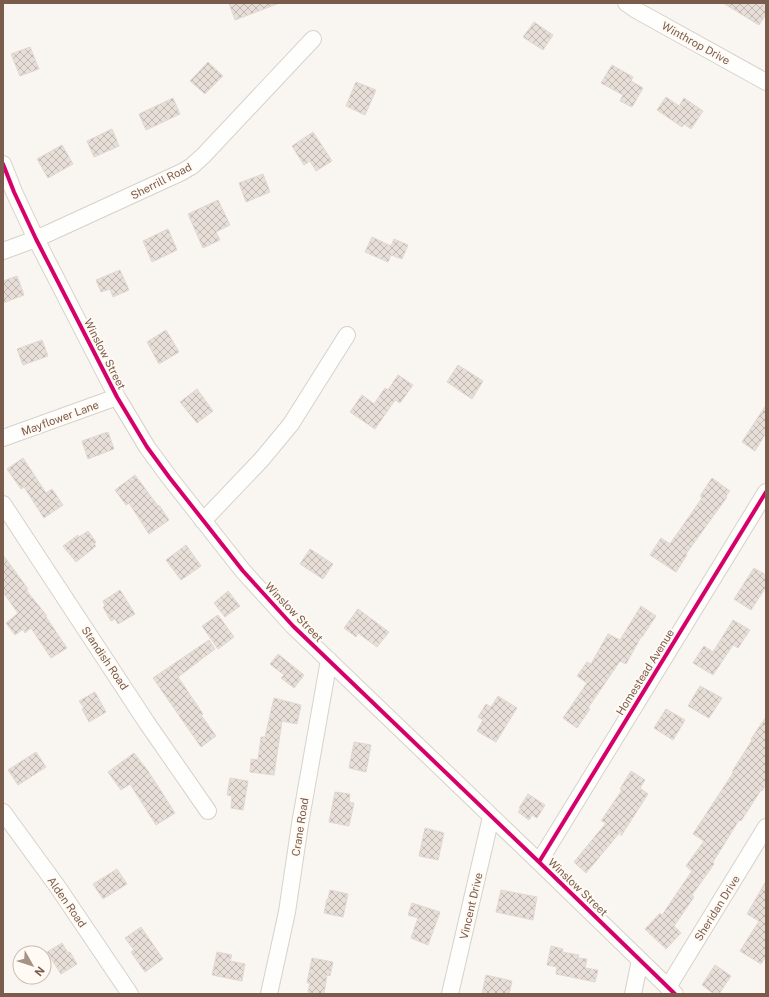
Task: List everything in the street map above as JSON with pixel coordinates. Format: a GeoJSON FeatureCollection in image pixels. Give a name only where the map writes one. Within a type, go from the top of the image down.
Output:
{"type":"FeatureCollection","features":[{"type":"Feature","properties":{"kind":"street","name":"Winthrop Drive"},"geometry":{"type":"LineString","coordinates":[[626,3],[766,82]]}},
{"type":"Feature","properties":{"kind":"street","name":"Sherrill Road"},"geometry":{"type":"LineString","coordinates":[[3,251],[36,239],[123,200],[192,166],[313,39]]}},
{"type":"Feature","properties":{"kind":"street","name":"Winslow Street"},"geometry":{"type":"LineString","coordinates":[[3,164],[14,192],[36,239],[117,397],[147,447],[242,571],[328,660],[671,991]]}},
{"type":"Feature","properties":{"kind":"street"},"geometry":{"type":"LineString","coordinates":[[203,521],[262,459],[291,424],[347,335]]}},
{"type":"Feature","properties":{"kind":"street","name":"Mayflower Lane"},"geometry":{"type":"LineString","coordinates":[[3,438],[117,397]]}},
{"type":"Feature","properties":{"kind":"street","name":"Homestead Avenue"},"geometry":{"type":"LineString","coordinates":[[539,862],[766,492]]}},
{"type":"Feature","properties":{"kind":"street","name":"Standish Road"},"geometry":{"type":"LineString","coordinates":[[3,504],[147,723],[208,811]]}},
{"type":"Feature","properties":{"kind":"street","name":"Crane Road"},"geometry":{"type":"LineString","coordinates":[[269,994],[287,912],[300,824],[328,660]]}},
{"type":"Feature","properties":{"kind":"street","name":"Alden Road"},"geometry":{"type":"LineString","coordinates":[[3,812],[8,828],[56,886],[130,994]]}},
{"type":"Feature","properties":{"kind":"street","name":"Vincent Drive"},"geometry":{"type":"LineString","coordinates":[[450,994],[491,817]]}},
{"type":"Feature","properties":{"kind":"street","name":"Sheridan Drive"},"geometry":{"type":"LineString","coordinates":[[671,991],[766,828]]}},
{"type":"Feature","properties":{"kind":"street"},"geometry":{"type":"LineString","coordinates":[[633,994],[640,960]]}},
{"type":"Feature","properties":{"kind":"building"},"geometry":{"type":"Polygon","coordinates":[[[229,3],[277,3],[277,4],[235,20],[229,3]]]}},
{"type":"Feature","properties":{"kind":"building"},"geometry":{"type":"Polygon","coordinates":[[[723,3],[762,3],[766,6],[766,14],[759,25],[723,3]]]}},
{"type":"Feature","properties":{"kind":"building"},"geometry":{"type":"Polygon","coordinates":[[[534,22],[553,35],[543,50],[523,37],[534,22]]]}},
{"type":"Feature","properties":{"kind":"building"},"geometry":{"type":"Polygon","coordinates":[[[30,47],[39,69],[20,76],[11,54],[30,47]]]}},
{"type":"Feature","properties":{"kind":"building"},"geometry":{"type":"Polygon","coordinates":[[[208,62],[223,76],[205,94],[190,81],[208,62]]]}},
{"type":"Feature","properties":{"kind":"building"},"geometry":{"type":"Polygon","coordinates":[[[612,65],[633,77],[631,81],[643,88],[632,107],[620,101],[623,95],[601,83],[612,65]]]}},
{"type":"Feature","properties":{"kind":"building"},"geometry":{"type":"Polygon","coordinates":[[[356,82],[376,90],[365,115],[346,106],[356,82]]]}},
{"type":"Feature","properties":{"kind":"building"},"geometry":{"type":"Polygon","coordinates":[[[666,97],[679,106],[684,98],[703,111],[691,129],[684,124],[682,127],[657,110],[666,97]]]}},
{"type":"Feature","properties":{"kind":"building"},"geometry":{"type":"Polygon","coordinates":[[[173,98],[180,114],[146,130],[139,114],[173,98]]]}},
{"type":"Feature","properties":{"kind":"building"},"geometry":{"type":"Polygon","coordinates":[[[112,129],[119,146],[94,157],[87,141],[112,129]]]}},
{"type":"Feature","properties":{"kind":"building"},"geometry":{"type":"Polygon","coordinates":[[[313,132],[332,161],[316,171],[310,161],[304,165],[292,146],[313,132]]]}},
{"type":"Feature","properties":{"kind":"building"},"geometry":{"type":"Polygon","coordinates":[[[62,145],[73,164],[48,178],[37,159],[62,145]]]}},
{"type":"Feature","properties":{"kind":"building"},"geometry":{"type":"Polygon","coordinates":[[[263,174],[270,192],[246,202],[239,183],[263,174]]]}},
{"type":"Feature","properties":{"kind":"building"},"geometry":{"type":"Polygon","coordinates":[[[218,200],[230,225],[216,232],[220,240],[203,248],[188,214],[218,200]]]}},
{"type":"Feature","properties":{"kind":"building"},"geometry":{"type":"Polygon","coordinates":[[[168,229],[177,250],[152,262],[143,241],[168,229]]]}},
{"type":"Feature","properties":{"kind":"building"},"geometry":{"type":"Polygon","coordinates":[[[372,237],[391,246],[394,239],[408,245],[402,259],[391,255],[388,262],[365,252],[372,237]]]}},
{"type":"Feature","properties":{"kind":"building"},"geometry":{"type":"Polygon","coordinates":[[[120,270],[129,290],[113,297],[110,289],[101,292],[96,280],[120,270]]]}},
{"type":"Feature","properties":{"kind":"building"},"geometry":{"type":"Polygon","coordinates":[[[17,276],[24,295],[3,303],[3,281],[17,276]]]}},
{"type":"Feature","properties":{"kind":"building"},"geometry":{"type":"Polygon","coordinates":[[[166,330],[179,352],[159,364],[147,342],[166,330]]]}},
{"type":"Feature","properties":{"kind":"building"},"geometry":{"type":"Polygon","coordinates":[[[42,340],[48,356],[23,365],[17,349],[42,340]]]}},
{"type":"Feature","properties":{"kind":"building"},"geometry":{"type":"Polygon","coordinates":[[[458,365],[483,381],[472,399],[447,382],[458,365]]]}},
{"type":"Feature","properties":{"kind":"building"},"geometry":{"type":"Polygon","coordinates":[[[398,375],[413,385],[400,403],[395,400],[375,429],[350,412],[362,395],[374,404],[385,388],[388,390],[398,375]]]}},
{"type":"Feature","properties":{"kind":"building"},"geometry":{"type":"Polygon","coordinates":[[[197,389],[213,411],[197,423],[180,402],[197,389]]]}},
{"type":"Feature","properties":{"kind":"building"},"geometry":{"type":"Polygon","coordinates":[[[766,405],[766,433],[755,451],[742,442],[766,405]]]}},
{"type":"Feature","properties":{"kind":"building"},"geometry":{"type":"Polygon","coordinates":[[[108,432],[114,449],[88,459],[82,441],[108,432]]]}},
{"type":"Feature","properties":{"kind":"building"},"geometry":{"type":"Polygon","coordinates":[[[23,458],[46,493],[52,489],[63,505],[44,518],[24,487],[21,489],[7,469],[23,458]]]}},
{"type":"Feature","properties":{"kind":"building"},"geometry":{"type":"Polygon","coordinates":[[[135,475],[169,520],[149,534],[129,503],[126,505],[115,490],[135,475]]]}},
{"type":"Feature","properties":{"kind":"building"},"geometry":{"type":"Polygon","coordinates":[[[712,478],[730,491],[686,554],[687,555],[676,572],[650,555],[661,538],[670,544],[702,498],[700,496],[712,478]]]}},
{"type":"Feature","properties":{"kind":"building"},"geometry":{"type":"Polygon","coordinates":[[[88,531],[96,542],[94,544],[96,546],[76,562],[63,546],[78,535],[79,537],[88,531]]]}},
{"type":"Feature","properties":{"kind":"building"},"geometry":{"type":"Polygon","coordinates":[[[186,545],[201,566],[181,580],[166,560],[186,545]]]}},
{"type":"Feature","properties":{"kind":"building"},"geometry":{"type":"Polygon","coordinates":[[[310,549],[333,564],[323,579],[300,564],[310,549]]]}},
{"type":"Feature","properties":{"kind":"building"},"geometry":{"type":"Polygon","coordinates":[[[3,555],[28,589],[26,590],[47,616],[46,617],[67,648],[51,658],[31,628],[25,633],[23,629],[15,635],[6,623],[18,613],[3,592],[3,555]]]}},
{"type":"Feature","properties":{"kind":"building"},"geometry":{"type":"Polygon","coordinates":[[[754,568],[766,575],[766,587],[751,610],[734,599],[754,568]]]}},
{"type":"Feature","properties":{"kind":"building"},"geometry":{"type":"Polygon","coordinates":[[[120,590],[135,614],[118,624],[115,619],[111,621],[103,607],[105,606],[103,601],[120,590]]]}},
{"type":"Feature","properties":{"kind":"building"},"geometry":{"type":"Polygon","coordinates":[[[228,591],[240,606],[225,617],[214,603],[228,591]]]}},
{"type":"Feature","properties":{"kind":"building"},"geometry":{"type":"Polygon","coordinates":[[[641,606],[656,616],[641,637],[626,664],[620,661],[588,708],[590,709],[577,728],[563,718],[587,683],[577,676],[587,662],[591,664],[608,634],[620,640],[641,606]]]}},
{"type":"Feature","properties":{"kind":"building"},"geometry":{"type":"Polygon","coordinates":[[[358,609],[389,632],[377,647],[358,633],[356,637],[344,628],[358,609]]]}},
{"type":"Feature","properties":{"kind":"building"},"geometry":{"type":"Polygon","coordinates":[[[218,615],[234,637],[218,649],[202,626],[218,615]]]}},
{"type":"Feature","properties":{"kind":"building"},"geometry":{"type":"Polygon","coordinates":[[[733,620],[750,630],[738,648],[733,645],[713,675],[693,663],[704,646],[713,652],[733,620]]]}},
{"type":"Feature","properties":{"kind":"building"},"geometry":{"type":"Polygon","coordinates":[[[209,640],[215,649],[178,677],[203,714],[201,715],[216,736],[201,747],[153,678],[209,640]]]}},
{"type":"Feature","properties":{"kind":"building"},"geometry":{"type":"Polygon","coordinates":[[[278,654],[304,675],[294,688],[281,678],[284,675],[270,664],[278,654]]]}},
{"type":"Feature","properties":{"kind":"building"},"geometry":{"type":"Polygon","coordinates":[[[700,686],[722,698],[709,718],[688,706],[700,686]]]}},
{"type":"Feature","properties":{"kind":"building"},"geometry":{"type":"Polygon","coordinates":[[[95,692],[106,712],[89,722],[82,709],[84,708],[79,701],[95,692]]]}},
{"type":"Feature","properties":{"kind":"building"},"geometry":{"type":"Polygon","coordinates":[[[498,696],[517,708],[496,742],[477,731],[483,720],[478,717],[486,704],[491,707],[498,696]]]}},
{"type":"Feature","properties":{"kind":"building"},"geometry":{"type":"Polygon","coordinates":[[[274,698],[301,705],[297,724],[282,721],[274,775],[250,772],[251,759],[258,760],[261,737],[265,737],[274,698]]]}},
{"type":"Feature","properties":{"kind":"building"},"geometry":{"type":"Polygon","coordinates":[[[666,709],[685,720],[673,740],[654,728],[666,709]]]}},
{"type":"Feature","properties":{"kind":"building"},"geometry":{"type":"Polygon","coordinates":[[[766,717],[766,784],[741,821],[739,820],[713,862],[714,864],[692,895],[694,897],[674,926],[681,933],[666,949],[645,929],[660,913],[662,915],[692,871],[686,866],[704,841],[693,834],[733,773],[732,772],[752,740],[751,739],[766,717]]]}},
{"type":"Feature","properties":{"kind":"building"},"geometry":{"type":"Polygon","coordinates":[[[354,742],[371,745],[366,772],[349,768],[354,742]]]}},
{"type":"Feature","properties":{"kind":"building"},"geometry":{"type":"Polygon","coordinates":[[[36,752],[46,767],[18,785],[8,770],[36,752]]]}},
{"type":"Feature","properties":{"kind":"building"},"geometry":{"type":"Polygon","coordinates":[[[134,753],[148,771],[175,813],[156,825],[130,784],[121,790],[108,772],[134,753]]]}},
{"type":"Feature","properties":{"kind":"building"},"geometry":{"type":"Polygon","coordinates":[[[631,771],[645,780],[640,788],[648,794],[621,836],[621,831],[586,873],[574,862],[606,823],[601,821],[622,790],[620,789],[631,771]]]}},
{"type":"Feature","properties":{"kind":"building"},"geometry":{"type":"Polygon","coordinates":[[[230,778],[248,781],[243,810],[231,808],[232,796],[227,795],[230,778]]]}},
{"type":"Feature","properties":{"kind":"building"},"geometry":{"type":"Polygon","coordinates":[[[335,792],[350,794],[349,802],[354,803],[349,826],[329,822],[335,792]]]}},
{"type":"Feature","properties":{"kind":"building"},"geometry":{"type":"Polygon","coordinates":[[[528,794],[545,805],[537,818],[532,815],[529,820],[518,812],[528,794]]]}},
{"type":"Feature","properties":{"kind":"building"},"geometry":{"type":"Polygon","coordinates":[[[425,828],[444,833],[438,860],[419,856],[425,828]]]}},
{"type":"Feature","properties":{"kind":"building"},"geometry":{"type":"Polygon","coordinates":[[[117,869],[127,884],[103,899],[93,884],[117,869]]]}},
{"type":"Feature","properties":{"kind":"building"},"geometry":{"type":"Polygon","coordinates":[[[766,881],[766,956],[761,964],[740,951],[759,921],[747,914],[766,881]]]}},
{"type":"Feature","properties":{"kind":"building"},"geometry":{"type":"Polygon","coordinates":[[[330,890],[348,894],[343,917],[324,913],[330,890]]]}},
{"type":"Feature","properties":{"kind":"building"},"geometry":{"type":"Polygon","coordinates":[[[501,890],[537,897],[533,920],[496,912],[501,890]]]}},
{"type":"Feature","properties":{"kind":"building"},"geometry":{"type":"Polygon","coordinates":[[[412,903],[440,912],[428,945],[411,938],[418,918],[408,915],[412,903]]]}},
{"type":"Feature","properties":{"kind":"building"},"geometry":{"type":"Polygon","coordinates":[[[141,927],[163,959],[145,972],[131,952],[134,950],[125,938],[141,927]]]}},
{"type":"Feature","properties":{"kind":"building"},"geometry":{"type":"Polygon","coordinates":[[[62,943],[68,953],[70,952],[77,964],[61,974],[52,960],[52,949],[62,943]]]}},
{"type":"Feature","properties":{"kind":"building"},"geometry":{"type":"Polygon","coordinates":[[[551,946],[563,949],[562,952],[579,955],[578,958],[587,959],[585,968],[598,970],[595,982],[556,974],[557,967],[547,965],[551,946]]]}},
{"type":"Feature","properties":{"kind":"building"},"geometry":{"type":"Polygon","coordinates":[[[217,952],[232,955],[230,961],[245,964],[242,981],[212,975],[217,952]]]}},
{"type":"Feature","properties":{"kind":"building"},"geometry":{"type":"Polygon","coordinates":[[[312,958],[333,962],[330,976],[327,975],[324,994],[308,992],[310,983],[307,983],[312,958]]]}},
{"type":"Feature","properties":{"kind":"building"},"geometry":{"type":"Polygon","coordinates":[[[715,965],[731,976],[719,994],[714,994],[702,985],[715,965]]]}},
{"type":"Feature","properties":{"kind":"building"},"geometry":{"type":"Polygon","coordinates":[[[486,975],[512,981],[509,994],[482,994],[486,975]]]}},
{"type":"Feature","properties":{"kind":"cycle path"},"geometry":{"type":"LineString","coordinates":[[3,164],[14,192],[36,239],[117,397],[147,447],[243,571],[293,626],[675,994]]}},
{"type":"Feature","properties":{"kind":"cycle path"},"geometry":{"type":"LineString","coordinates":[[539,862],[766,492]]}}]}
